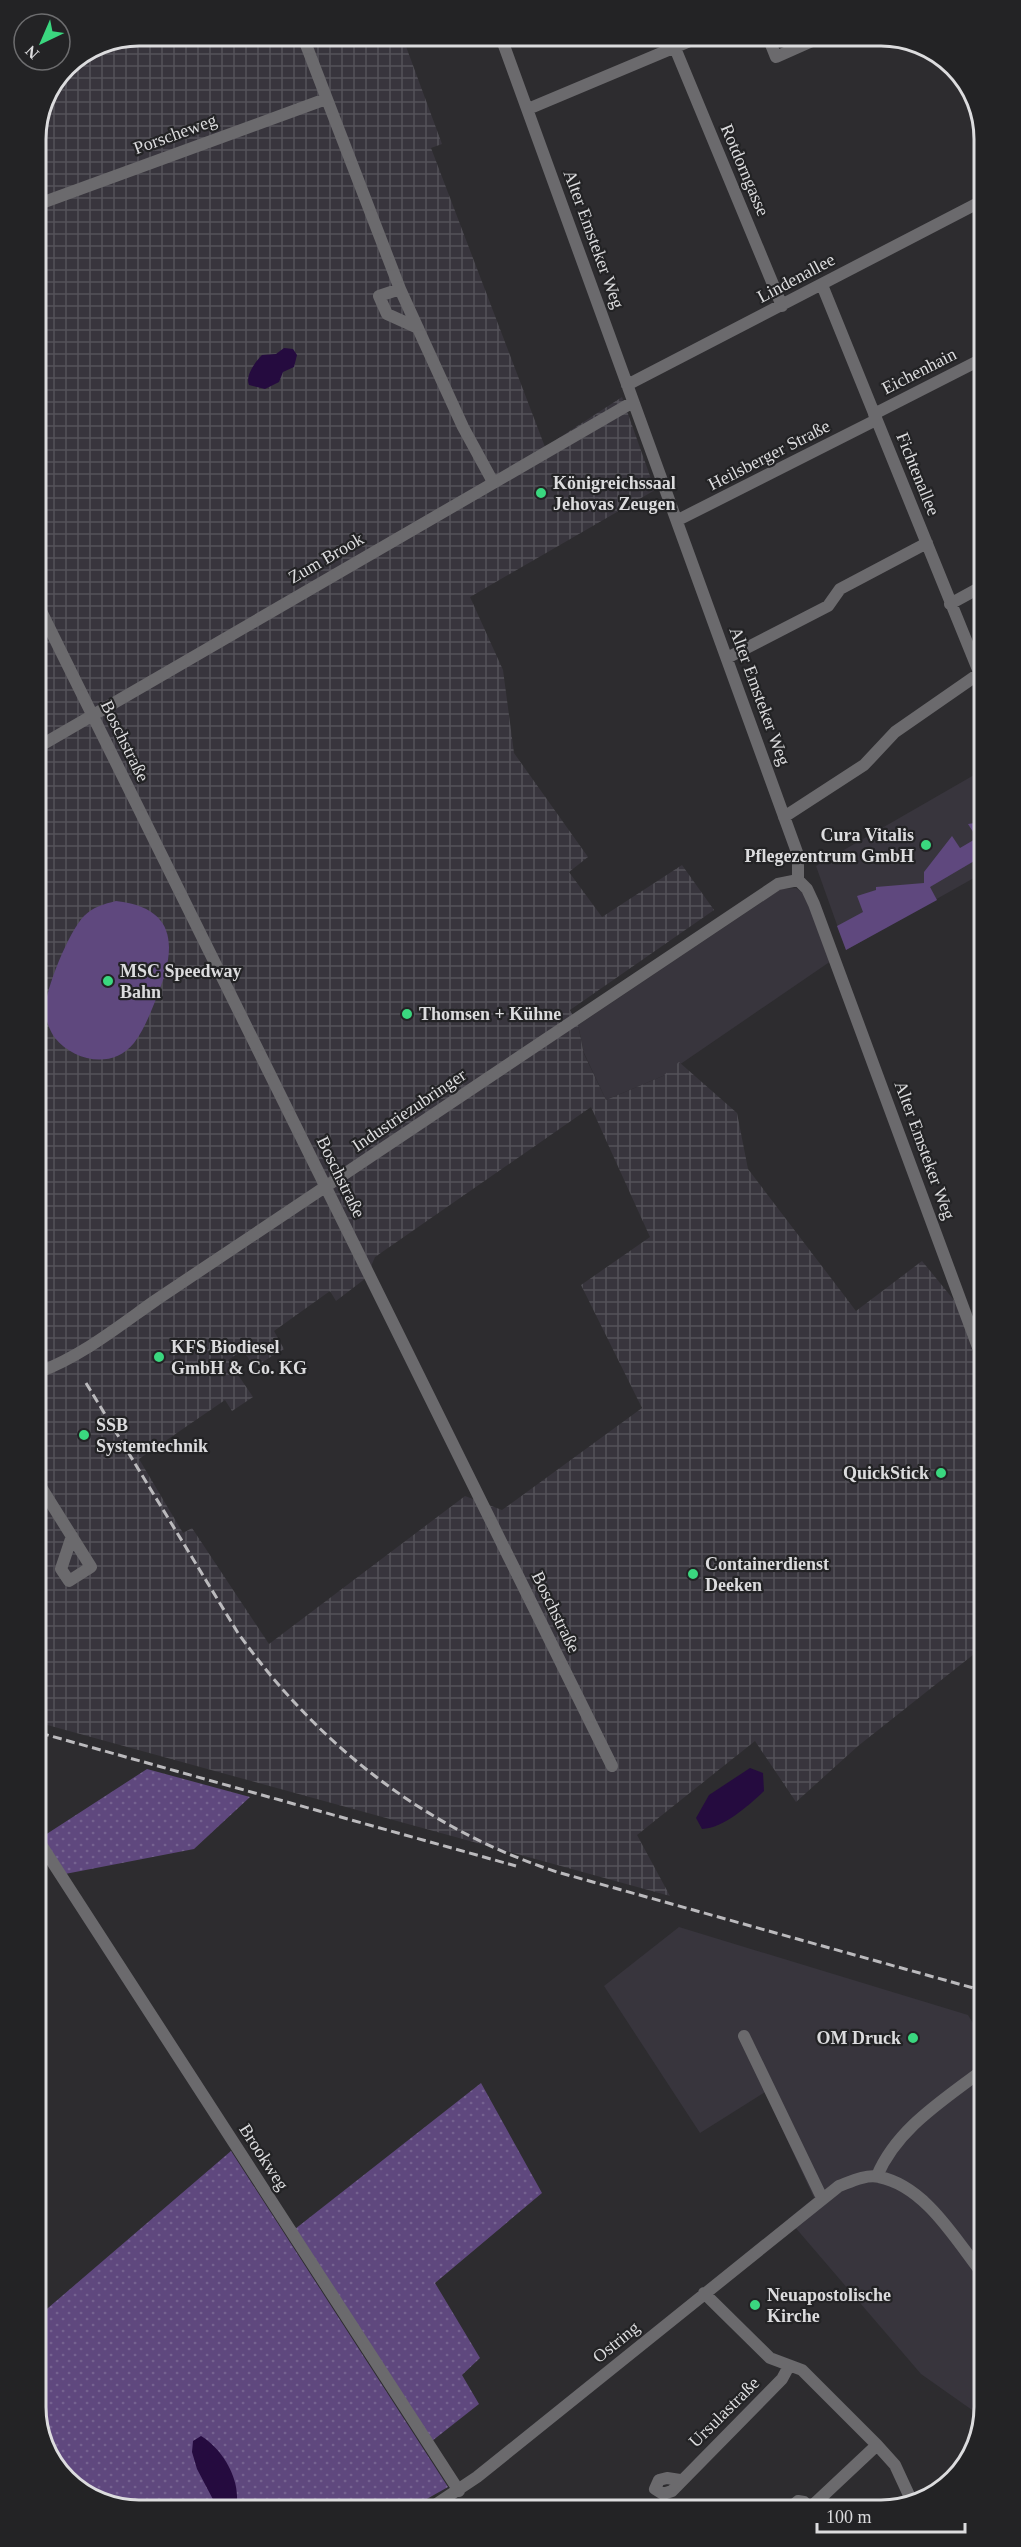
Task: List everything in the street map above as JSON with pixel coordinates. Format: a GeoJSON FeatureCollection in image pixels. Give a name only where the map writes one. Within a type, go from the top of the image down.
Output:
{"type":"FeatureCollection","features":[{"type":"Feature","properties":{"kind":"street"},"geometry":{"type":"LineString","coordinates":[[307,47],[400,289],[464,427],[493,482]]}},
{"type":"Feature","properties":{"kind":"street","name":"Alter Emsteker Weg"},"geometry":{"type":"LineString","coordinates":[[505,47],[798,855],[798,880],[811,896],[850,997],[974,1339]]}},
{"type":"Feature","properties":{"kind":"street"},"geometry":{"type":"LineString","coordinates":[[772,47],[776,57],[798,47]]}},
{"type":"Feature","properties":{"kind":"street"},"geometry":{"type":"LineString","coordinates":[[528,109],[675,48]]}},
{"type":"Feature","properties":{"kind":"street","name":"Rotdorngasse"},"geometry":{"type":"LineString","coordinates":[[675,48],[782,306]]}},
{"type":"Feature","properties":{"kind":"street","name":"Porscheweg"},"geometry":{"type":"LineString","coordinates":[[47,201],[326,99]]}},
{"type":"Feature","properties":{"kind":"street","name":"Lindenallee"},"geometry":{"type":"LineString","coordinates":[[627,385],[974,205]]}},
{"type":"Feature","properties":{"kind":"street","name":"Fichtenallee"},"geometry":{"type":"LineString","coordinates":[[822,285],[974,661]]}},
{"type":"Feature","properties":{"kind":"street"},"geometry":{"type":"LineString","coordinates":[[400,289],[379,296],[387,314],[418,328]]}},
{"type":"Feature","properties":{"kind":"street","name":"Eichenhain"},"geometry":{"type":"LineString","coordinates":[[875,417],[974,363]]}},
{"type":"Feature","properties":{"kind":"street","name":"Zum Brook"},"geometry":{"type":"LineString","coordinates":[[47,742],[633,402]]}},
{"type":"Feature","properties":{"kind":"street","name":"Heilsberger Straße"},"geometry":{"type":"LineString","coordinates":[[678,520],[875,417]]}},
{"type":"Feature","properties":{"kind":"street"},"geometry":{"type":"LineString","coordinates":[[727,658],[828,606],[840,589],[927,543]]}},
{"type":"Feature","properties":{"kind":"street"},"geometry":{"type":"LineString","coordinates":[[950,604],[974,591]]}},
{"type":"Feature","properties":{"kind":"street","name":"Boschstraße"},"geometry":{"type":"LineString","coordinates":[[47,623],[612,1766]]}},
{"type":"Feature","properties":{"kind":"street"},"geometry":{"type":"LineString","coordinates":[[783,817],[864,765],[895,732],[974,679]]}},
{"type":"Feature","properties":{"kind":"street","name":"Industriezubringer"},"geometry":{"type":"LineString","coordinates":[[47,1369],[95,1344],[778,884],[798,880]]}},
{"type":"Feature","properties":{"kind":"street"},"geometry":{"type":"LineString","coordinates":[[47,1497],[72,1536]]}},
{"type":"Feature","properties":{"kind":"street","name":"Brookweg"},"geometry":{"type":"LineString","coordinates":[[47,1854],[459,2491]]}},
{"type":"Feature","properties":{"kind":"street"},"geometry":{"type":"LineString","coordinates":[[744,2036],[822,2198]]}},
{"type":"Feature","properties":{"kind":"street"},"geometry":{"type":"LineString","coordinates":[[974,2077],[902,2134],[884,2159],[877,2176],[898,2183],[914,2193],[931,2210],[974,2263]]}},
{"type":"Feature","properties":{"kind":"street","name":"Ostring"},"geometry":{"type":"LineString","coordinates":[[444,2500],[459,2491],[822,2198],[839,2186],[877,2176]]}},
{"type":"Feature","properties":{"kind":"street"},"geometry":{"type":"LineString","coordinates":[[704,2293],[770,2358],[801,2370],[877,2445],[895,2465],[910,2497]]}},
{"type":"Feature","properties":{"kind":"street","name":"Ursulastraße"},"geometry":{"type":"LineString","coordinates":[[680,2480],[782,2379],[789,2366]]}},
{"type":"Feature","properties":{"kind":"street"},"geometry":{"type":"LineString","coordinates":[[817,2500],[877,2445]]}},
{"type":"Feature","properties":{"kind":"shaded area"},"geometry":{"type":"Polygon","coordinates":[[[127,47],[406,47],[442,144],[431,148],[545,447],[622,397],[655,490],[470,597],[503,670],[514,753],[588,857],[569,872],[602,917],[682,865],[714,910],[570,1010],[578,1025],[584,1054],[606,1100],[663,1076],[679,1062],[737,1113],[748,1169],[856,1311],[922,1261],[958,1305],[974,1356],[974,1654],[858,1746],[796,1802],[755,1741],[637,1835],[670,1896],[47,1725],[47,133],[56,98],[66,83],[78,70],[109,51],[127,47]],[[591,1107],[375,1257],[366,1278],[336,1301],[330,1291],[274,1331],[284,1349],[254,1367],[243,1350],[228,1360],[253,1397],[232,1411],[225,1400],[139,1459],[183,1533],[192,1528],[269,1644],[465,1496],[502,1510],[642,1408],[581,1285],[650,1237],[591,1107]]]}},
{"type":"Feature","properties":{"kind":"shaded area"},"geometry":{"type":"Polygon","coordinates":[[[284,348],[293,349],[297,355],[294,367],[283,372],[279,382],[265,389],[249,385],[250,373],[262,355],[276,354],[284,348]]]}},
{"type":"Feature","properties":{"kind":"shaded area"},"geometry":{"type":"Polygon","coordinates":[[[974,775],[974,878],[846,950],[816,866],[974,775]]]}},
{"type":"Feature","properties":{"kind":"shaded area"},"geometry":{"type":"Polygon","coordinates":[[[974,823],[974,833],[968,824],[974,823]]]}},
{"type":"Feature","properties":{"kind":"shaded area"},"geometry":{"type":"Polygon","coordinates":[[[952,836],[960,848],[974,840],[974,861],[930,887],[937,900],[846,950],[837,926],[863,912],[857,896],[876,890],[876,887],[924,883],[924,872],[952,836]]]}},
{"type":"Feature","properties":{"kind":"shaded area"},"geometry":{"type":"Polygon","coordinates":[[[796,888],[806,895],[831,961],[663,1076],[606,1100],[584,1053],[578,1025],[781,889],[796,888]]]}},
{"type":"Feature","properties":{"kind":"shaded area","name":"MSC Speedway Bahn"},"geometry":{"type":"Polygon","coordinates":[[[116,901],[137,905],[152,913],[162,922],[168,935],[169,949],[163,981],[141,1033],[134,1043],[115,1057],[93,1059],[72,1052],[55,1038],[47,1022],[47,999],[58,962],[71,935],[84,916],[103,905],[116,901]]]}},
{"type":"Feature","properties":{"kind":"shaded area"},"geometry":{"type":"Polygon","coordinates":[[[750,1768],[763,1773],[764,1791],[719,1825],[702,1829],[696,1818],[709,1795],[750,1768]]]}},
{"type":"Feature","properties":{"kind":"shaded area"},"geometry":{"type":"Polygon","coordinates":[[[147,1769],[250,1797],[194,1849],[65,1874],[47,1845],[47,1834],[147,1769]]]}},
{"type":"Feature","properties":{"kind":"shaded area"},"geometry":{"type":"Polygon","coordinates":[[[679,1927],[968,2015],[974,2025],[974,2411],[921,2374],[788,2219],[814,2198],[765,2092],[700,2133],[604,1986],[679,1927]]]}},
{"type":"Feature","properties":{"kind":"shaded area"},"geometry":{"type":"Polygon","coordinates":[[[481,2083],[542,2193],[435,2283],[480,2358],[462,2375],[479,2404],[432,2441],[295,2229],[481,2083]]]}},
{"type":"Feature","properties":{"kind":"shaded area"},"geometry":{"type":"Polygon","coordinates":[[[231,2151],[448,2487],[425,2500],[133,2500],[109,2496],[98,2491],[74,2473],[59,2454],[51,2438],[47,2408],[47,2309],[231,2151]]]}},
{"type":"Feature","properties":{"kind":"shaded area"},"geometry":{"type":"Polygon","coordinates":[[[201,2436],[227,2463],[235,2481],[236,2500],[213,2500],[197,2469],[192,2452],[193,2441],[201,2436]]]}},
{"type":"Feature","properties":{"kind":"railway"},"geometry":{"type":"LineString","coordinates":[[86,1383],[238,1633],[269,1674],[339,1747],[419,1807],[509,1854],[557,1872],[974,1988]]}},
{"type":"Feature","properties":{"kind":"railway"},"geometry":{"type":"LineString","coordinates":[[47,1735],[516,1866]]}},
{"type":"Feature","properties":{"kind":"place","name":"Königreichssaal Jehovas Zeugen"},"geometry":{"type":"Point","coordinates":[541,493]}},
{"type":"Feature","properties":{"kind":"place","name":"Cura Vitalis Pflegezentrum GmbH"},"geometry":{"type":"Point","coordinates":[926,845]}},
{"type":"Feature","properties":{"kind":"place","name":"MSC Speedway Bahn"},"geometry":{"type":"Point","coordinates":[108,981]}},
{"type":"Feature","properties":{"kind":"place","name":"Thomsen + Kühne"},"geometry":{"type":"Point","coordinates":[407,1014]}},
{"type":"Feature","properties":{"kind":"place","name":"KFS Biodiesel GmbH & Co. KG"},"geometry":{"type":"Point","coordinates":[159,1357]}},
{"type":"Feature","properties":{"kind":"place","name":"SSB Systemtechnik"},"geometry":{"type":"Point","coordinates":[84,1435]}},
{"type":"Feature","properties":{"kind":"place","name":"QuickStick"},"geometry":{"type":"Point","coordinates":[941,1473]}},
{"type":"Feature","properties":{"kind":"place","name":"Containerdienst Deeken"},"geometry":{"type":"Point","coordinates":[693,1574]}},
{"type":"Feature","properties":{"kind":"place","name":"OM Druck"},"geometry":{"type":"Point","coordinates":[913,2038]}},
{"type":"Feature","properties":{"kind":"place","name":"Neuapostolische Kirche"},"geometry":{"type":"Point","coordinates":[755,2305]}}]}
